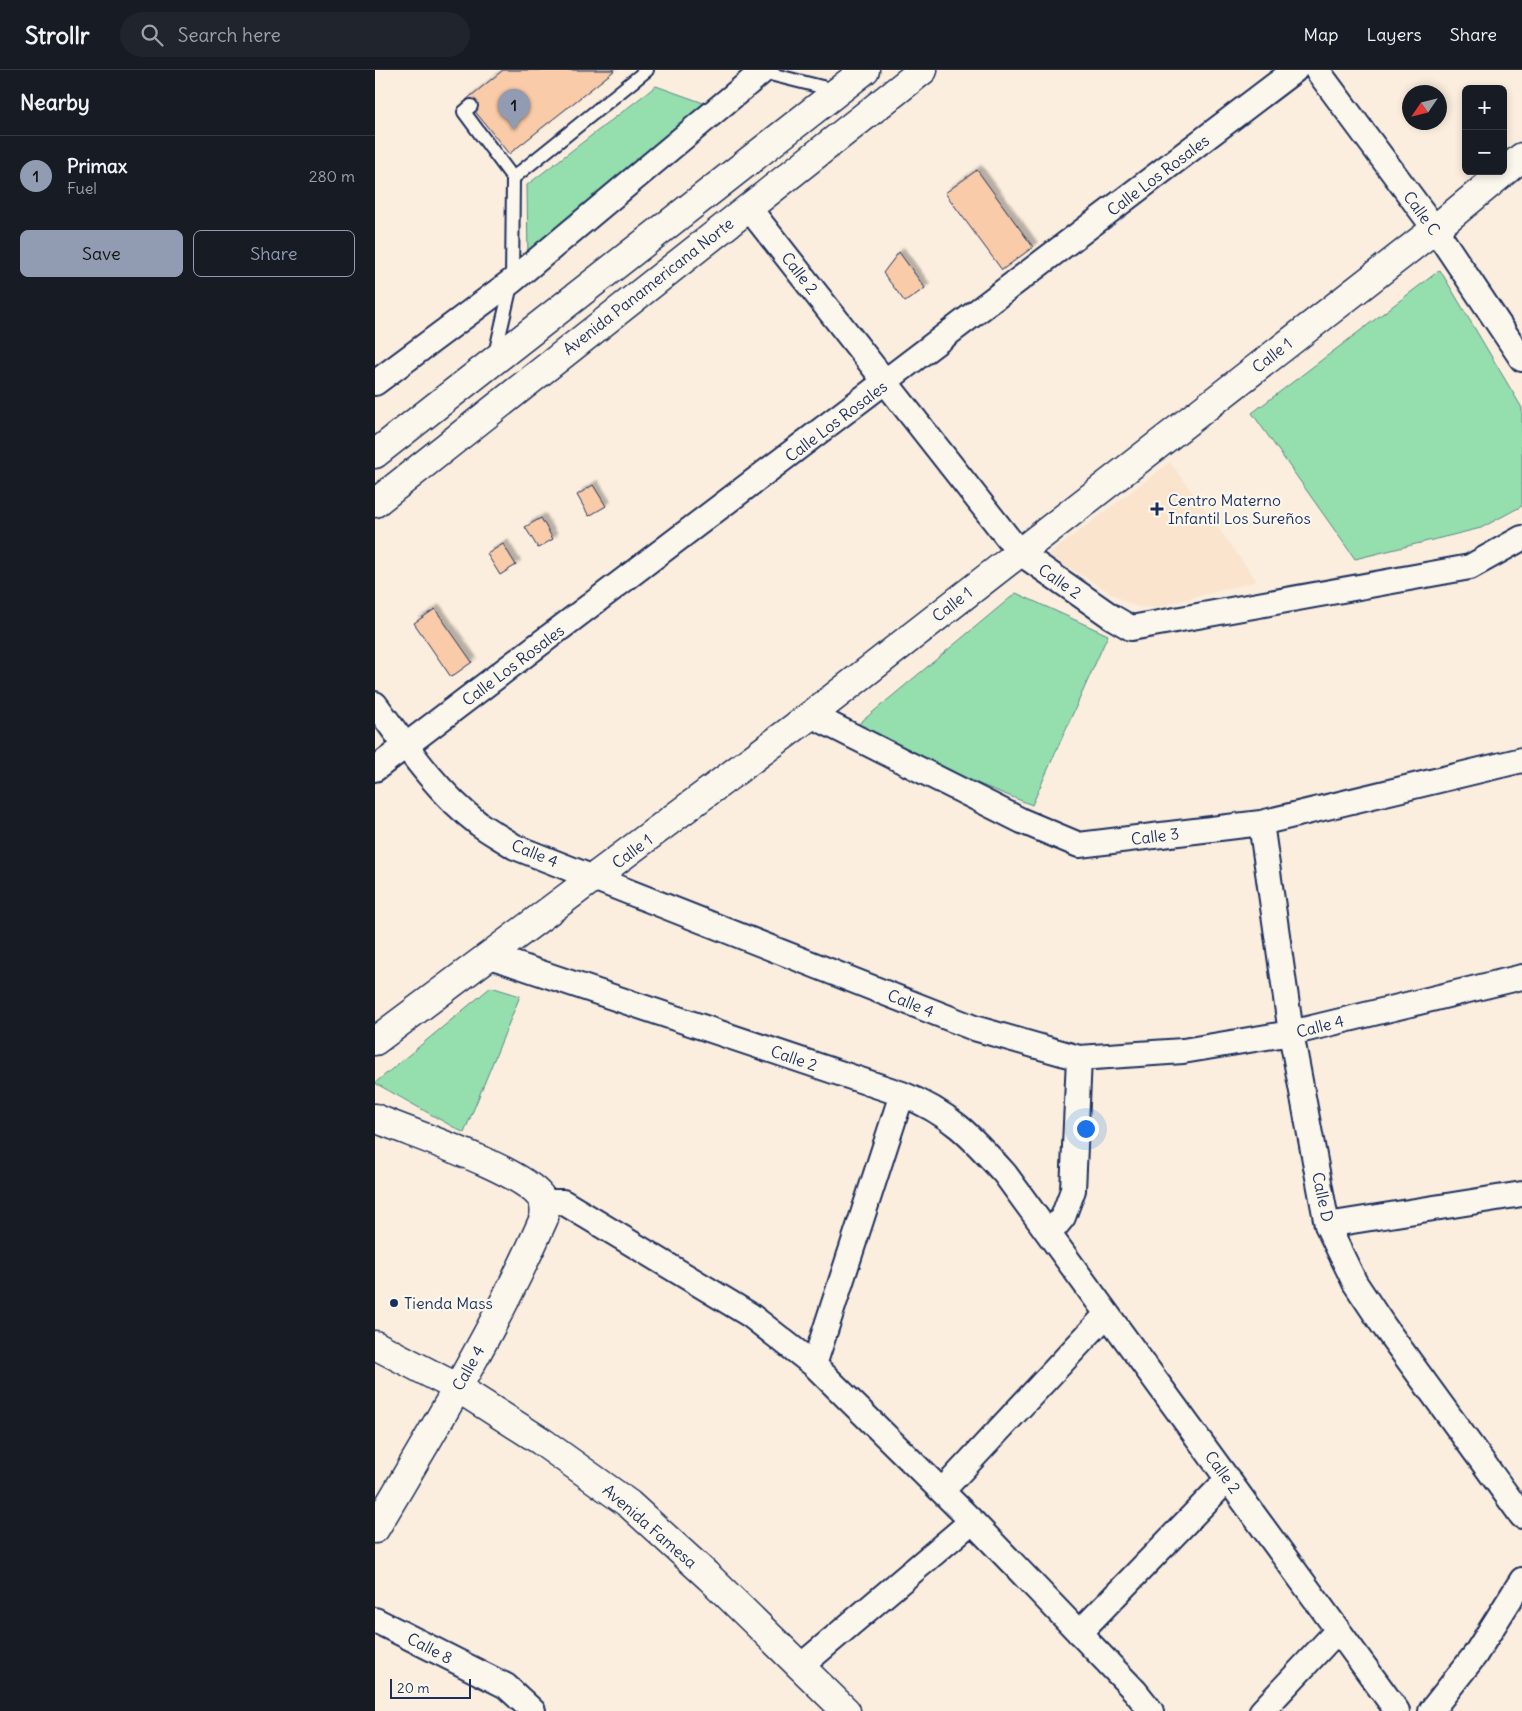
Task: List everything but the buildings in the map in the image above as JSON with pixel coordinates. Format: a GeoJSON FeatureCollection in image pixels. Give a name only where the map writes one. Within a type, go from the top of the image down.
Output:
{"type":"FeatureCollection","features":[{"type":"Feature","properties":{"kind":"main road"},"geometry":{"type":"LineString","coordinates":[[375,454],[865,70]]}},
{"type":"Feature","properties":{"kind":"main road","name":"Avenida Panamericana Norte"},"geometry":{"type":"LineString","coordinates":[[375,503],[923,70]]}},
{"type":"Feature","properties":{"kind":"main road","name":"Calle 1"},"geometry":{"type":"LineString","coordinates":[[375,1041],[597,877],[811,715],[1435,229],[1522,157]]}},
{"type":"Feature","properties":{"kind":"main road"},"geometry":{"type":"LineString","coordinates":[[375,1118],[492,1166],[535,1190],[544,1202]]}},
{"type":"Feature","properties":{"kind":"main road","name":"Calle 4"},"geometry":{"type":"LineString","coordinates":[[375,1529],[458,1388],[523,1267],[545,1218],[544,1202]]}},
{"type":"Feature","properties":{"kind":"main road","name":"Avenida Famesa"},"geometry":{"type":"LineString","coordinates":[[375,1345],[458,1388],[541,1441],[629,1504],[847,1711]]}},
{"type":"Feature","properties":{"kind":"street","name":"Calle Los Rosales"},"geometry":{"type":"LineString","coordinates":[[375,769],[1295,70]]}},
{"type":"Feature","properties":{"kind":"street","name":"Calle C"},"geometry":{"type":"LineString","coordinates":[[1317,70],[1435,229],[1522,359]]}},
{"type":"Feature","properties":{"kind":"street"},"geometry":{"type":"LineString","coordinates":[[375,383],[512,280],[760,71]]}},
{"type":"Feature","properties":{"kind":"street","name":"Calle 2"},"geometry":{"type":"LineString","coordinates":[[749,207],[1019,552],[1112,617],[1131,628],[1470,567],[1522,538]]}},
{"type":"Feature","properties":{"kind":"street","name":"Calle 4"},"geometry":{"type":"LineString","coordinates":[[375,704],[443,791],[479,824],[515,847],[597,877],[974,1028],[1079,1058],[1183,1051],[1291,1033],[1522,977]]}},
{"type":"Feature","properties":{"kind":"street","name":"Calle 3"},"geometry":{"type":"LineString","coordinates":[[811,715],[1022,821],[1079,846],[1261,823],[1522,760]]}},
{"type":"Feature","properties":{"kind":"street","name":"Calle D"},"geometry":{"type":"LineString","coordinates":[[1261,823],[1291,1033],[1327,1225],[1355,1283],[1522,1516]]}},
{"type":"Feature","properties":{"kind":"street","name":"Calle 2"},"geometry":{"type":"LineString","coordinates":[[490,956],[902,1094],[946,1115],[972,1137],[1005,1174],[1397,1711]]}},
{"type":"Feature","properties":{"kind":"street"},"geometry":{"type":"LineString","coordinates":[[1049,1234],[1063,1217],[1073,1190],[1079,1058]]}},
{"type":"Feature","properties":{"kind":"street"},"geometry":{"type":"LineString","coordinates":[[814,1365],[902,1094]]}},
{"type":"Feature","properties":{"kind":"street"},"geometry":{"type":"LineString","coordinates":[[1327,1225],[1522,1194]]}},
{"type":"Feature","properties":{"kind":"street"},"geometry":{"type":"LineString","coordinates":[[544,1202],[563,1202],[689,1278],[750,1316],[814,1365],[972,1521],[1151,1711]]}},
{"type":"Feature","properties":{"kind":"street"},"geometry":{"type":"LineString","coordinates":[[942,1491],[1107,1314]]}},
{"type":"Feature","properties":{"kind":"street"},"geometry":{"type":"LineString","coordinates":[[1079,1633],[1227,1479]]}},
{"type":"Feature","properties":{"kind":"street"},"geometry":{"type":"LineString","coordinates":[[801,1666],[972,1521]]}},
{"type":"Feature","properties":{"kind":"street"},"geometry":{"type":"LineString","coordinates":[[1431,1711],[1475,1655],[1522,1580]]}},
{"type":"Feature","properties":{"kind":"street","name":"Calle 8"},"geometry":{"type":"LineString","coordinates":[[375,1620],[506,1686],[533,1711]]}},
{"type":"Feature","properties":{"kind":"street"},"geometry":{"type":"LineString","coordinates":[[1262,1711],[1338,1630]]}},
{"type":"Feature","properties":{"kind":"lane"},"geometry":{"type":"LineString","coordinates":[[513,178],[647,70]]}},
{"type":"Feature","properties":{"kind":"lane"},"geometry":{"type":"LineString","coordinates":[[760,71],[838,91]]}},
{"type":"Feature","properties":{"kind":"lane"},"geometry":{"type":"LineString","coordinates":[[471,106],[464,112],[513,178],[512,280],[493,361]]}},
{"type":"Feature","properties":{"kind":"shaded area","name":"Centro Materno Infantil Los Sureños"},"geometry":{"type":"Polygon","coordinates":[[[1170,462],[1257,581],[1154,608],[1138,607],[1124,601],[1048,555],[1170,462]]]}},
{"type":"Feature","properties":{"kind":"green space"},"geometry":{"type":"Polygon","coordinates":[[[656,86],[712,106],[528,261],[527,185],[656,86]]]}},
{"type":"Feature","properties":{"kind":"green space"},"geometry":{"type":"Polygon","coordinates":[[[1440,270],[1522,408],[1522,506],[1481,528],[1355,559],[1252,413],[1440,270]]]}},
{"type":"Feature","properties":{"kind":"green space"},"geometry":{"type":"Polygon","coordinates":[[[1016,593],[1108,635],[1032,805],[849,732],[1016,593]]]}},
{"type":"Feature","properties":{"kind":"green space"},"geometry":{"type":"Polygon","coordinates":[[[491,987],[520,996],[464,1133],[375,1083],[491,987]]]}},
{"type":"Feature","properties":{"kind":"place","name":"Primax"},"geometry":{"type":"Point","coordinates":[514,130]}},
{"type":"Feature","properties":{"kind":"place","name":"Centro Materno Infantil Los Sureños"},"geometry":{"type":"Point","coordinates":[1157,509]}},
{"type":"Feature","properties":{"kind":"place","name":"Tienda Mass"},"geometry":{"type":"Point","coordinates":[394,1303]}}]}
